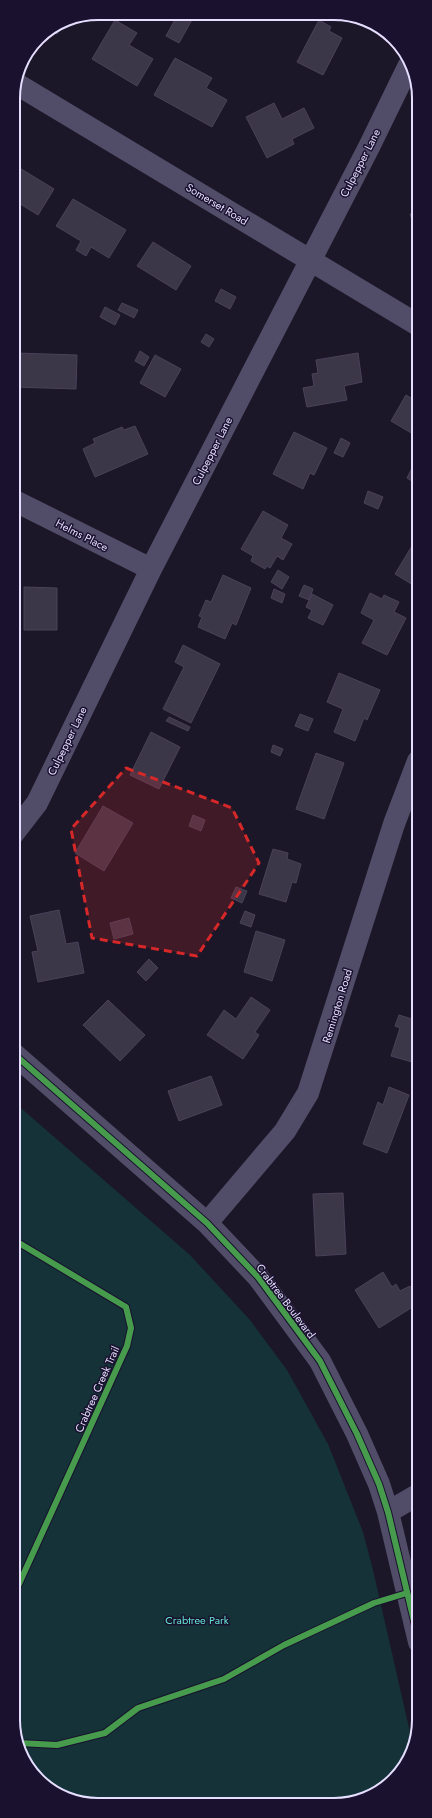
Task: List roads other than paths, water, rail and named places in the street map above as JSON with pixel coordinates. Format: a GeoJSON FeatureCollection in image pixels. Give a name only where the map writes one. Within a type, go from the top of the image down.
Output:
{"type":"FeatureCollection","features":[{"type":"Feature","properties":{"kind":"street","name":"Culpepper Lane"},"geometry":{"type":"LineString","coordinates":[[20,825],[37,803],[151,569],[407,70]]}},
{"type":"Feature","properties":{"kind":"street","name":"Somerset Road"},"geometry":{"type":"LineString","coordinates":[[21,87],[412,321]]}},
{"type":"Feature","properties":{"kind":"street","name":"Helms Place"},"geometry":{"type":"LineString","coordinates":[[20,504],[151,569]]}},
{"type":"Feature","properties":{"kind":"street","name":"Remington Road"},"geometry":{"type":"LineString","coordinates":[[206,1223],[285,1131],[308,1093],[394,824],[412,778]]}},
{"type":"Feature","properties":{"kind":"street","name":"Crabtree Boulevard"},"geometry":{"type":"LineString","coordinates":[[20,1059],[206,1223],[258,1277],[320,1361],[357,1434],[378,1484],[388,1512],[412,1613]]}},
{"type":"Feature","properties":{"kind":"street"},"geometry":{"type":"LineString","coordinates":[[388,1512],[412,1498]]}},
{"type":"Feature","properties":{"kind":"park label","name":"Crabtree Park"},"geometry":{"type":"Point","coordinates":[197,1620]}}]}
